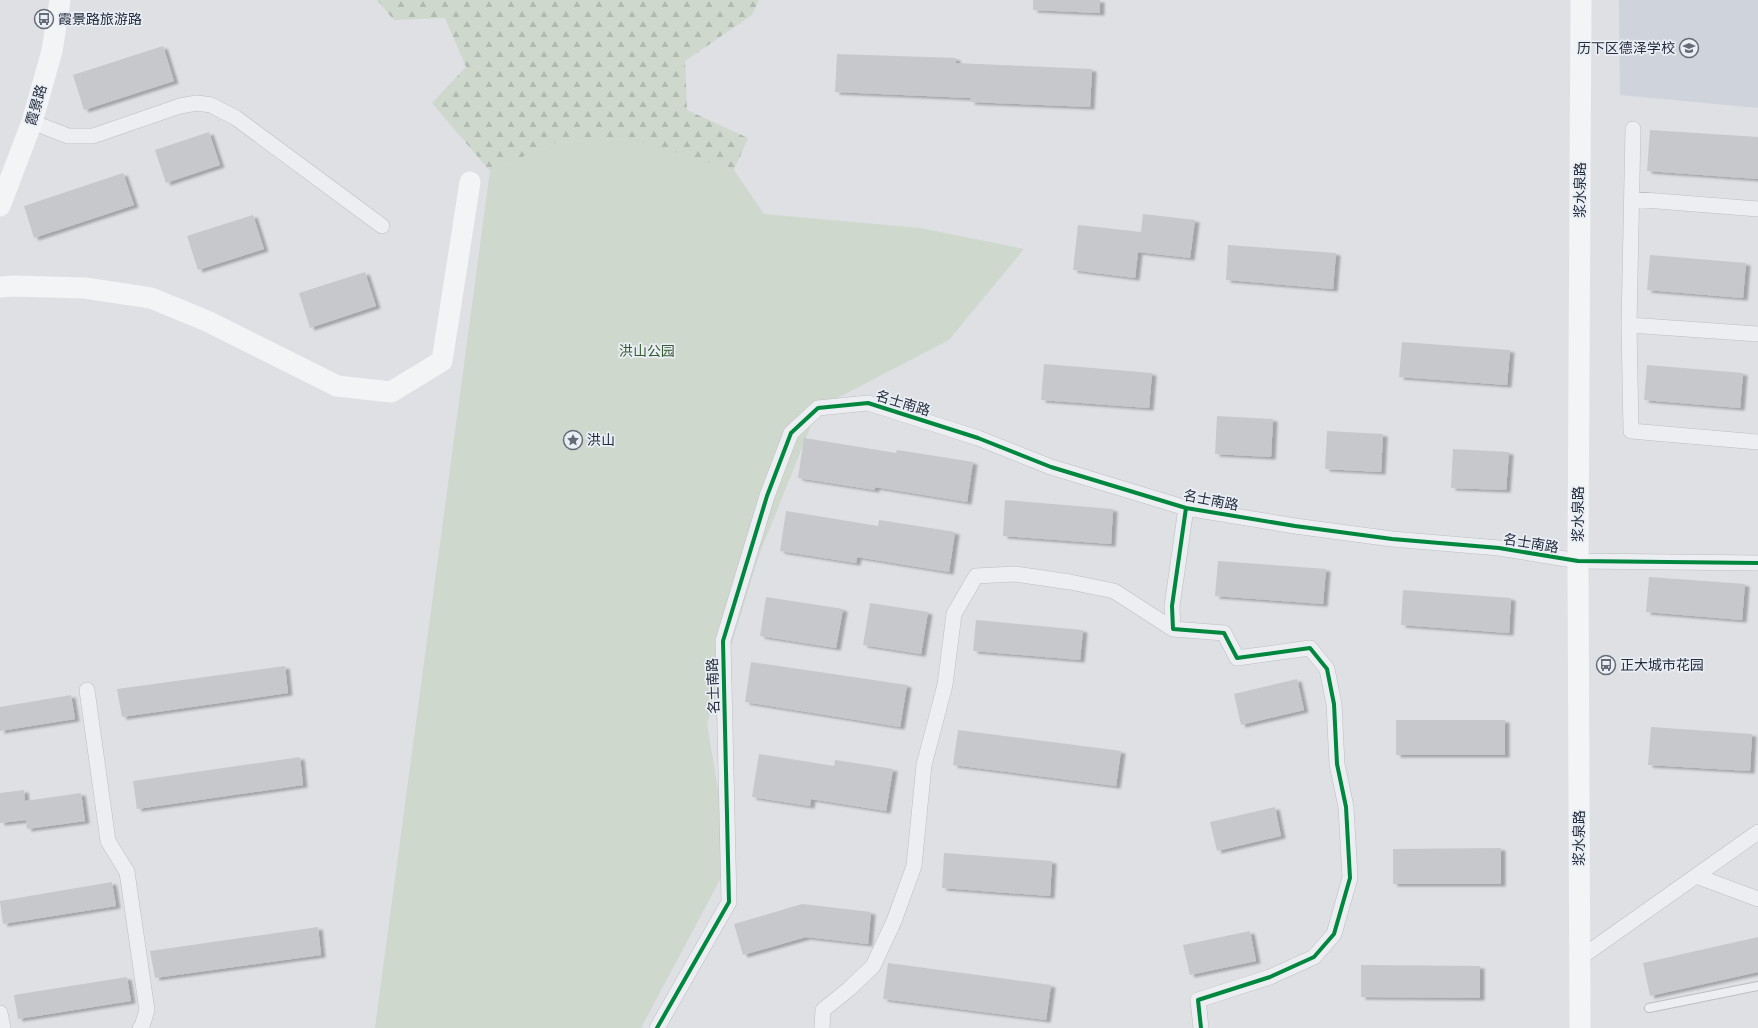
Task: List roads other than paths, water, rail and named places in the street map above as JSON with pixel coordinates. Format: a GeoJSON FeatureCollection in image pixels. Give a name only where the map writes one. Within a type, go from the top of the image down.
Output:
{"type":"FeatureCollection","features":[{"type":"Feature","properties":{"kind":"main road","name":"霞景路"},"geometry":{"type":"LineString","coordinates":[[0,206],[32,122],[52,50],[60,0]]}},
{"type":"Feature","properties":{"kind":"main road","name":"浆水泉路"},"geometry":{"type":"LineString","coordinates":[[1580,1028],[1578,561],[1581,0]]}},
{"type":"Feature","properties":{"kind":"main road"},"geometry":{"type":"LineString","coordinates":[[0,287],[85,288],[151,298],[207,321],[337,386],[391,392],[442,361],[470,182]]}},
{"type":"Feature","properties":{"kind":"street"},"geometry":{"type":"LineString","coordinates":[[32,122],[68,136],[93,136],[180,106],[197,103],[211,105],[236,118],[382,226]]}},
{"type":"Feature","properties":{"kind":"street"},"geometry":{"type":"LineString","coordinates":[[1634,129],[1629,325],[1632,431],[1758,442]]}},
{"type":"Feature","properties":{"kind":"street"},"geometry":{"type":"LineString","coordinates":[[1632,199],[1758,209]]}},
{"type":"Feature","properties":{"kind":"street"},"geometry":{"type":"LineString","coordinates":[[1629,325],[1758,334]]}},
{"type":"Feature","properties":{"kind":"street","name":"名士南路"},"geometry":{"type":"LineString","coordinates":[[657,1028],[729,902],[723,641],[767,496],[791,433],[818,408],[868,403],[978,438],[1051,467],[1186,508],[1295,526],[1392,539],[1499,548],[1578,561],[1758,563]]}},
{"type":"Feature","properties":{"kind":"street"},"geometry":{"type":"LineString","coordinates":[[1173,629],[1172,606],[1186,508]]}},
{"type":"Feature","properties":{"kind":"street"},"geometry":{"type":"LineString","coordinates":[[822,1028],[823,1010],[849,989],[873,966],[894,921],[914,866],[924,766],[945,685],[954,614],[976,576],[1015,574],[1070,582],[1114,591],[1173,629],[1224,633],[1237,658],[1310,648],[1327,669],[1334,704],[1337,764],[1346,807],[1350,878],[1334,934],[1314,957],[1270,977],[1198,1000],[1202,1028]]}},
{"type":"Feature","properties":{"kind":"street"},"geometry":{"type":"LineString","coordinates":[[87,690],[108,841],[127,872],[147,1010],[140,1028]]}},
{"type":"Feature","properties":{"kind":"street"},"geometry":{"type":"LineString","coordinates":[[1580,958],[1758,832]]}},
{"type":"Feature","properties":{"kind":"street"},"geometry":{"type":"LineString","coordinates":[[1696,876],[1758,899]]}},
{"type":"Feature","properties":{"kind":"street"},"geometry":{"type":"LineString","coordinates":[[0,1013],[3,1028]]}},
{"type":"Feature","properties":{"kind":"lane"},"geometry":{"type":"LineString","coordinates":[[1649,1008],[1758,986]]}},
{"type":"Feature","properties":{"kind":"place","name":"霞景路旅游路"},"geometry":{"type":"Point","coordinates":[44,19]}},
{"type":"Feature","properties":{"kind":"place","name":"历下区德泽学校"},"geometry":{"type":"Point","coordinates":[1689,48]}},
{"type":"Feature","properties":{"kind":"place","name":"洪山"},"geometry":{"type":"Point","coordinates":[573,440]}},
{"type":"Feature","properties":{"kind":"place","name":"正大城市花园"},"geometry":{"type":"Point","coordinates":[1606,665]}},
{"type":"Feature","properties":{"kind":"park label","name":"洪山公园"},"geometry":{"type":"Point","coordinates":[647,351]}}]}
